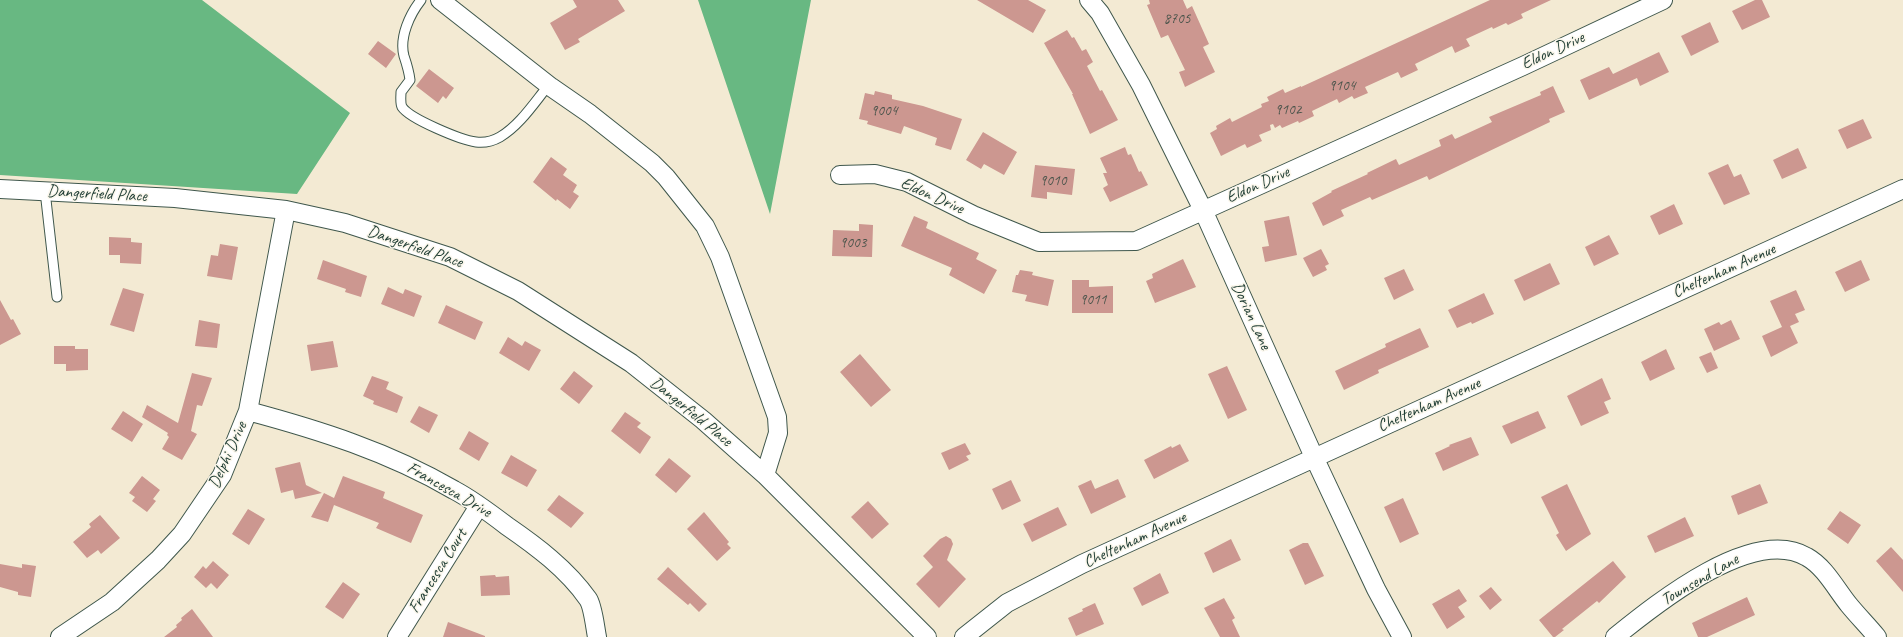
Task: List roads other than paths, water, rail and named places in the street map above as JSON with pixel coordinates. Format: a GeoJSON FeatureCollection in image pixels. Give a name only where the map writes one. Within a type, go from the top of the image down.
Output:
{"type":"FeatureCollection","features":[{"type":"Feature","properties":{"kind":"street"},"geometry":{"type":"LineString","coordinates":[[440,0],[548,86],[590,114],[652,163],[666,177],[705,226],[720,257],[777,418],[778,433],[765,475]]}},
{"type":"Feature","properties":{"kind":"street","name":"Dorian Lane"},"geometry":{"type":"LineString","coordinates":[[1089,0],[1100,13],[1141,85],[1203,210],[1314,457],[1376,589],[1402,637]]}},
{"type":"Feature","properties":{"kind":"street","name":"Eldon Drive"},"geometry":{"type":"LineString","coordinates":[[840,175],[875,174],[908,182],[973,215],[1039,242],[1136,241],[1516,69],[1663,0]]}},
{"type":"Feature","properties":{"kind":"street","name":"Dangerfield Place"},"geometry":{"type":"LineString","coordinates":[[0,189],[175,198],[286,210],[345,224],[409,243],[450,257],[496,278],[631,363],[703,420],[765,475],[926,637]]}},
{"type":"Feature","properties":{"kind":"street","name":"Cheltenham Avenue"},"geometry":{"type":"LineString","coordinates":[[964,637],[1007,603],[1117,547],[1903,189]]}},
{"type":"Feature","properties":{"kind":"street","name":"Delphi Drive"},"geometry":{"type":"LineString","coordinates":[[60,637],[112,602],[182,534],[222,474],[248,410],[286,210]]}},
{"type":"Feature","properties":{"kind":"street","name":"Francesca Drive"},"geometry":{"type":"LineString","coordinates":[[248,410],[312,428],[356,443],[429,476],[479,506],[555,562],[589,600],[597,637]]}},
{"type":"Feature","properties":{"kind":"street","name":"Francesca Court"},"geometry":{"type":"LineString","coordinates":[[397,637],[479,506]]}},
{"type":"Feature","properties":{"kind":"street","name":"Townsend Lane"},"geometry":{"type":"LineString","coordinates":[[1614,637],[1664,599],[1730,561],[1754,552],[1774,549],[1790,550],[1812,560],[1878,637]]}},
{"type":"Feature","properties":{"kind":"lane"},"geometry":{"type":"LineString","coordinates":[[421,0],[411,12],[405,34],[404,55],[409,67],[410,80],[401,92],[401,99],[402,106],[410,115],[460,138],[478,142],[490,141],[500,137],[514,126],[548,86]]}},
{"type":"Feature","properties":{"kind":"lane"},"geometry":{"type":"LineString","coordinates":[[45,191],[57,297]]}}]}
